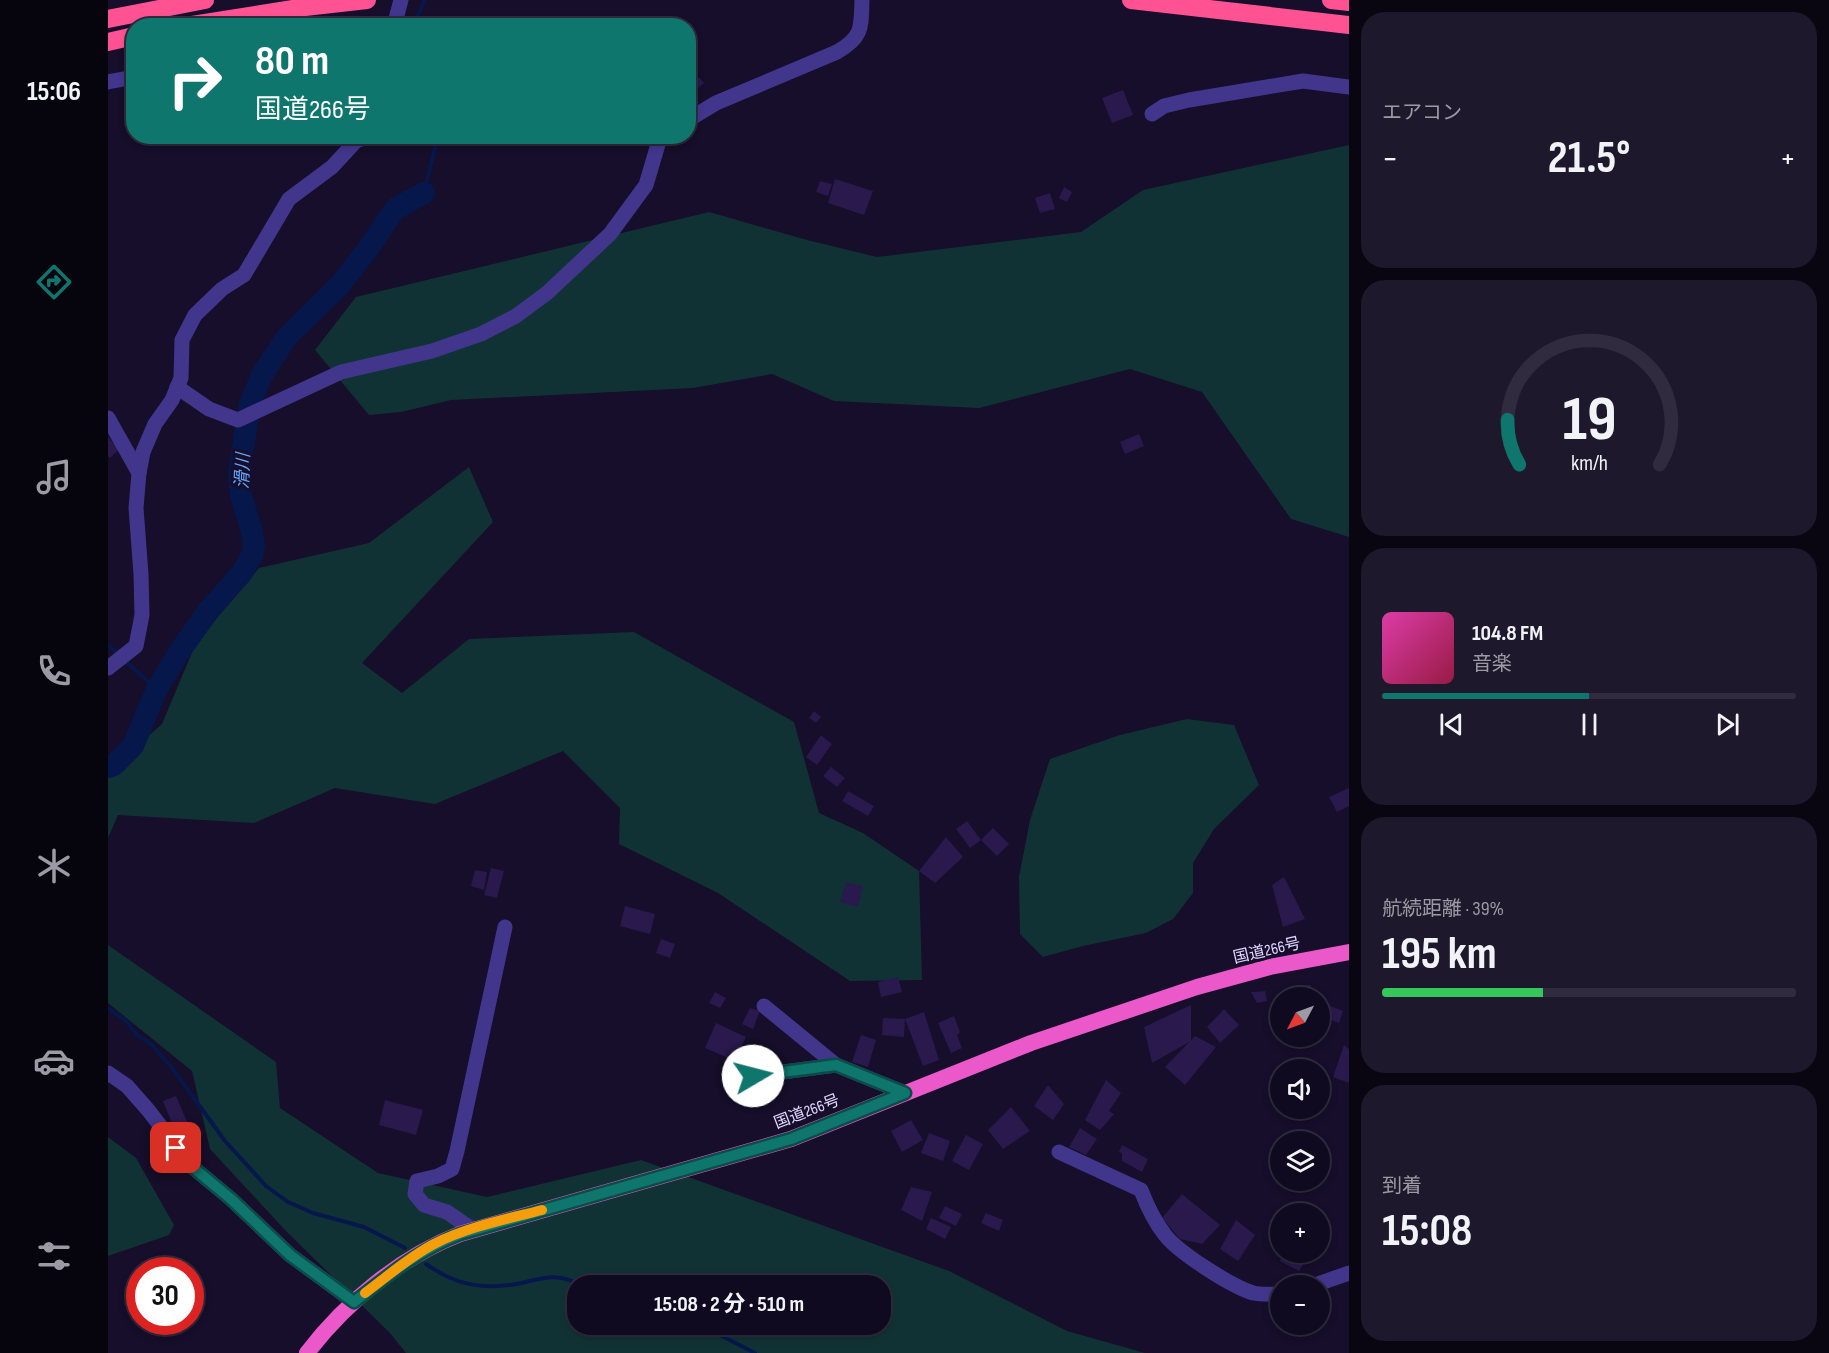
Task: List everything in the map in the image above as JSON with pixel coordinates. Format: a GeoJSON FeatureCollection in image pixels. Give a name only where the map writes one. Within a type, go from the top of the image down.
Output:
{"type":"FeatureCollection","features":[{"type":"Feature","properties":{"kind":"highway"},"geometry":{"type":"LineString","coordinates":[[108,19],[205,0]]}},
{"type":"Feature","properties":{"kind":"highway"},"geometry":{"type":"LineString","coordinates":[[236,18],[367,0]]}},
{"type":"Feature","properties":{"kind":"highway"},"geometry":{"type":"LineString","coordinates":[[1131,0],[1349,25]]}},
{"type":"Feature","properties":{"kind":"highway"},"geometry":{"type":"LineString","coordinates":[[1331,0],[1349,2]]}},
{"type":"Feature","properties":{"kind":"highway"},"geometry":{"type":"LineString","coordinates":[[108,42],[126,38]]}},
{"type":"Feature","properties":{"kind":"highway","name":"国道266号"},"geometry":{"type":"LineString","coordinates":[[307,1353],[318,1338],[354,1302],[434,1244],[473,1230],[791,1139],[1031,1043],[1197,987],[1270,967],[1349,952]]}},
{"type":"Feature","properties":{"kind":"street"},"geometry":{"type":"LineString","coordinates":[[396,18],[401,0]]}},
{"type":"Feature","properties":{"kind":"street"},"geometry":{"type":"LineString","coordinates":[[696,115],[716,103],[851,44],[860,33],[862,8]]}},
{"type":"Feature","properties":{"kind":"street"},"geometry":{"type":"LineString","coordinates":[[108,82],[126,79]]}},
{"type":"Feature","properties":{"kind":"street"},"geometry":{"type":"LineString","coordinates":[[1152,114],[1164,106],[1189,100],[1303,81],[1349,87]]}},
{"type":"Feature","properties":{"kind":"street"},"geometry":{"type":"LineString","coordinates":[[108,668],[136,646],[142,615],[136,508],[139,473],[155,424],[172,400],[181,378],[182,340],[195,315],[222,289],[244,274],[289,199],[332,167],[353,144]]}},
{"type":"Feature","properties":{"kind":"street"},"geometry":{"type":"LineString","coordinates":[[177,387],[209,409],[238,420],[340,372],[432,351],[481,334],[516,316],[547,293],[610,234],[646,185],[657,144]]}},
{"type":"Feature","properties":{"kind":"street"},"geometry":{"type":"LineString","coordinates":[[108,418],[139,473]]}},
{"type":"Feature","properties":{"kind":"street"},"geometry":{"type":"LineString","coordinates":[[473,1230],[447,1212],[424,1205],[415,1194],[417,1181],[438,1176],[452,1169],[458,1151],[505,927]]}},
{"type":"Feature","properties":{"kind":"street"},"geometry":{"type":"LineString","coordinates":[[764,1006],[836,1065],[905,1093]]}},
{"type":"Feature","properties":{"kind":"street"},"geometry":{"type":"LineString","coordinates":[[108,1073],[127,1086],[190,1165],[231,1199],[290,1255],[354,1302]]}},
{"type":"Feature","properties":{"kind":"street"},"geometry":{"type":"LineString","coordinates":[[1059,1152],[1141,1190],[1147,1206],[1166,1236],[1201,1264],[1227,1280],[1254,1293],[1270,1294]]}},
{"type":"Feature","properties":{"kind":"street"},"geometry":{"type":"LineString","coordinates":[[1330,1280],[1349,1273]]}},
{"type":"Feature","properties":{"kind":"green space"},"geometry":{"type":"Polygon","coordinates":[[[1349,145],[1349,537],[1291,519],[1202,392],[1130,369],[979,408],[834,401],[772,374],[693,388],[451,400],[401,412],[369,415],[315,350],[356,297],[709,212],[877,257],[1081,232],[1143,190],[1349,145]]]}},
{"type":"Feature","properties":{"kind":"green space"},"geometry":{"type":"Polygon","coordinates":[[[469,467],[493,522],[362,663],[402,693],[469,639],[634,632],[794,722],[819,813],[863,833],[919,871],[922,980],[850,981],[718,893],[619,844],[620,808],[563,751],[435,804],[335,788],[254,823],[118,815],[108,838],[108,771],[162,724],[196,643],[259,568],[369,543],[469,467]]]}},
{"type":"Feature","properties":{"kind":"green space"},"geometry":{"type":"Polygon","coordinates":[[[1187,719],[1234,725],[1259,785],[1214,829],[1193,863],[1193,893],[1173,919],[1146,933],[1043,957],[1020,934],[1019,877],[1030,820],[1050,759],[1120,735],[1187,719]]]}},
{"type":"Feature","properties":{"kind":"green space"},"geometry":{"type":"Polygon","coordinates":[[[108,945],[276,1062],[280,1108],[378,1173],[487,1197],[641,1160],[949,1271],[1067,1331],[1145,1353],[406,1353],[390,1333],[285,1230],[210,1149],[192,1071],[108,1003],[108,945]]]}},
{"type":"Feature","properties":{"kind":"green space"},"geometry":{"type":"Polygon","coordinates":[[[108,1137],[136,1158],[174,1225],[169,1235],[108,1256],[108,1137]]]}},
{"type":"Feature","properties":{"kind":"building"},"geometry":{"type":"Polygon","coordinates":[[[696,74],[704,83],[696,90],[696,74]]]}},
{"type":"Feature","properties":{"kind":"building"},"geometry":{"type":"Polygon","coordinates":[[[1123,90],[1133,115],[1112,123],[1102,98],[1123,90]]]}},
{"type":"Feature","properties":{"kind":"building"},"geometry":{"type":"Polygon","coordinates":[[[835,179],[873,191],[864,215],[828,203],[835,179]]]}},
{"type":"Feature","properties":{"kind":"building"},"geometry":{"type":"Polygon","coordinates":[[[820,181],[832,184],[828,196],[816,192],[820,181]]]}},
{"type":"Feature","properties":{"kind":"building"},"geometry":{"type":"Polygon","coordinates":[[[1064,187],[1072,192],[1067,202],[1059,198],[1064,187]]]}},
{"type":"Feature","properties":{"kind":"building"},"geometry":{"type":"Polygon","coordinates":[[[1050,193],[1055,209],[1040,213],[1035,198],[1050,193]]]}},
{"type":"Feature","properties":{"kind":"building"},"geometry":{"type":"Polygon","coordinates":[[[1139,434],[1144,446],[1125,454],[1120,442],[1139,434]]]}},
{"type":"Feature","properties":{"kind":"building"},"geometry":{"type":"Polygon","coordinates":[[[108,437],[119,449],[110,458],[108,456],[108,437]]]}},
{"type":"Feature","properties":{"kind":"building"},"geometry":{"type":"Polygon","coordinates":[[[814,711],[821,717],[816,723],[809,718],[814,711]]]}},
{"type":"Feature","properties":{"kind":"building"},"geometry":{"type":"Polygon","coordinates":[[[821,735],[832,744],[817,765],[806,757],[821,735]]]}},
{"type":"Feature","properties":{"kind":"building"},"geometry":{"type":"Polygon","coordinates":[[[831,767],[845,778],[837,787],[823,776],[831,767]]]}},
{"type":"Feature","properties":{"kind":"building"},"geometry":{"type":"Polygon","coordinates":[[[1349,788],[1349,806],[1337,812],[1329,797],[1349,788]]]}},
{"type":"Feature","properties":{"kind":"building"},"geometry":{"type":"Polygon","coordinates":[[[848,791],[874,806],[868,816],[842,801],[848,791]]]}},
{"type":"Feature","properties":{"kind":"building"},"geometry":{"type":"Polygon","coordinates":[[[967,821],[981,840],[970,848],[956,829],[967,821]]]}},
{"type":"Feature","properties":{"kind":"building"},"geometry":{"type":"Polygon","coordinates":[[[993,828],[1009,844],[997,856],[981,840],[993,828]]]}},
{"type":"Feature","properties":{"kind":"building"},"geometry":{"type":"Polygon","coordinates":[[[946,837],[963,857],[935,883],[919,871],[946,837]]]}},
{"type":"Feature","properties":{"kind":"building"},"geometry":{"type":"Polygon","coordinates":[[[491,868],[504,871],[497,898],[484,895],[491,868]]]}},
{"type":"Feature","properties":{"kind":"building"},"geometry":{"type":"Polygon","coordinates":[[[475,870],[487,872],[484,890],[471,886],[475,870]]]}},
{"type":"Feature","properties":{"kind":"building"},"geometry":{"type":"Polygon","coordinates":[[[1284,877],[1305,919],[1283,927],[1272,885],[1284,877]]]}},
{"type":"Feature","properties":{"kind":"building"},"geometry":{"type":"Polygon","coordinates":[[[846,882],[863,886],[858,907],[840,902],[846,882]]]}},
{"type":"Feature","properties":{"kind":"building"},"geometry":{"type":"Polygon","coordinates":[[[625,906],[655,914],[650,934],[620,926],[625,906]]]}},
{"type":"Feature","properties":{"kind":"building"},"geometry":{"type":"Polygon","coordinates":[[[661,939],[675,944],[670,958],[656,953],[661,939]]]}},
{"type":"Feature","properties":{"kind":"building"},"geometry":{"type":"Polygon","coordinates":[[[898,977],[902,992],[881,997],[878,982],[898,977]]]}},
{"type":"Feature","properties":{"kind":"building"},"geometry":{"type":"Polygon","coordinates":[[[1265,991],[1267,1001],[1257,1003],[1251,992],[1265,991]]]}},
{"type":"Feature","properties":{"kind":"building"},"geometry":{"type":"Polygon","coordinates":[[[715,992],[726,998],[720,1008],[709,1003],[715,992]]]}},
{"type":"Feature","properties":{"kind":"building"},"geometry":{"type":"Polygon","coordinates":[[[1191,1005],[1191,1041],[1152,1063],[1144,1027],[1191,1005]]]}},
{"type":"Feature","properties":{"kind":"building"},"geometry":{"type":"Polygon","coordinates":[[[1330,1006],[1343,1011],[1339,1023],[1330,1020],[1330,1006]]]}},
{"type":"Feature","properties":{"kind":"building"},"geometry":{"type":"Polygon","coordinates":[[[750,1008],[760,1011],[753,1029],[742,1024],[750,1008]]]}},
{"type":"Feature","properties":{"kind":"building"},"geometry":{"type":"Polygon","coordinates":[[[1224,1009],[1239,1025],[1220,1043],[1207,1027],[1224,1009]]]}},
{"type":"Feature","properties":{"kind":"building"},"geometry":{"type":"Polygon","coordinates":[[[924,1012],[939,1060],[923,1066],[905,1019],[924,1012]]]}},
{"type":"Feature","properties":{"kind":"building"},"geometry":{"type":"Polygon","coordinates":[[[954,1016],[960,1032],[957,1035],[962,1048],[951,1053],[938,1023],[954,1016]]]}},
{"type":"Feature","properties":{"kind":"building"},"geometry":{"type":"Polygon","coordinates":[[[883,1018],[905,1019],[904,1037],[882,1035],[883,1018]]]}},
{"type":"Feature","properties":{"kind":"building"},"geometry":{"type":"Polygon","coordinates":[[[716,1023],[746,1037],[735,1061],[705,1048],[716,1023]]]}},
{"type":"Feature","properties":{"kind":"building"},"geometry":{"type":"Polygon","coordinates":[[[861,1035],[876,1040],[868,1067],[852,1062],[861,1035]]]}},
{"type":"Feature","properties":{"kind":"building"},"geometry":{"type":"Polygon","coordinates":[[[1195,1036],[1216,1047],[1185,1085],[1165,1067],[1195,1036]]]}},
{"type":"Feature","properties":{"kind":"building"},"geometry":{"type":"Polygon","coordinates":[[[1344,1045],[1349,1049],[1349,1083],[1333,1077],[1344,1045]]]}},
{"type":"Feature","properties":{"kind":"building"},"geometry":{"type":"Polygon","coordinates":[[[726,1069],[734,1071],[732,1079],[724,1077],[726,1069]]]}},
{"type":"Feature","properties":{"kind":"building"},"geometry":{"type":"Polygon","coordinates":[[[1106,1080],[1121,1093],[1109,1111],[1114,1114],[1100,1130],[1085,1120],[1106,1080]]]}},
{"type":"Feature","properties":{"kind":"building"},"geometry":{"type":"Polygon","coordinates":[[[1048,1085],[1064,1104],[1053,1120],[1034,1106],[1048,1085]]]}},
{"type":"Feature","properties":{"kind":"building"},"geometry":{"type":"Polygon","coordinates":[[[176,1096],[188,1124],[195,1122],[200,1135],[180,1143],[163,1101],[176,1096]]]}},
{"type":"Feature","properties":{"kind":"building"},"geometry":{"type":"Polygon","coordinates":[[[385,1100],[423,1110],[416,1135],[379,1125],[385,1100]]]}},
{"type":"Feature","properties":{"kind":"building"},"geometry":{"type":"Polygon","coordinates":[[[1011,1107],[1030,1131],[1003,1149],[988,1130],[1011,1107]]]}},
{"type":"Feature","properties":{"kind":"building"},"geometry":{"type":"Polygon","coordinates":[[[911,1120],[923,1140],[902,1152],[891,1131],[911,1120]]]}},
{"type":"Feature","properties":{"kind":"building"},"geometry":{"type":"Polygon","coordinates":[[[1080,1128],[1097,1139],[1086,1155],[1069,1147],[1080,1128]]]}},
{"type":"Feature","properties":{"kind":"building"},"geometry":{"type":"Polygon","coordinates":[[[929,1133],[950,1141],[943,1161],[921,1153],[929,1133]]]}},
{"type":"Feature","properties":{"kind":"building"},"geometry":{"type":"Polygon","coordinates":[[[966,1135],[983,1144],[969,1170],[952,1161],[966,1135]]]}},
{"type":"Feature","properties":{"kind":"building"},"geometry":{"type":"Polygon","coordinates":[[[1122,1145],[1148,1159],[1142,1172],[1122,1161],[1122,1153],[1119,1152],[1122,1145]]]}},
{"type":"Feature","properties":{"kind":"building"},"geometry":{"type":"Polygon","coordinates":[[[911,1187],[932,1192],[922,1221],[901,1210],[911,1187]]]}},
{"type":"Feature","properties":{"kind":"building"},"geometry":{"type":"Polygon","coordinates":[[[1182,1194],[1220,1225],[1202,1244],[1180,1239],[1162,1218],[1182,1194]]]}},
{"type":"Feature","properties":{"kind":"building"},"geometry":{"type":"Polygon","coordinates":[[[945,1206],[962,1214],[956,1226],[939,1218],[945,1206]]]}},
{"type":"Feature","properties":{"kind":"building"},"geometry":{"type":"Polygon","coordinates":[[[986,1213],[1003,1220],[999,1231],[981,1223],[986,1213]]]}},
{"type":"Feature","properties":{"kind":"building"},"geometry":{"type":"Polygon","coordinates":[[[931,1218],[951,1227],[945,1239],[926,1229],[931,1218]]]}},
{"type":"Feature","properties":{"kind":"building"},"geometry":{"type":"Polygon","coordinates":[[[1236,1220],[1255,1235],[1238,1261],[1220,1249],[1236,1220]]]}},
{"type":"Feature","properties":{"kind":"building"},"geometry":{"type":"Polygon","coordinates":[[[1284,1263],[1304,1263],[1299,1271],[1284,1263]]]}},
{"type":"Feature","properties":{"kind":"waterway"},"geometry":{"type":"LineString","coordinates":[[417,18],[425,0]]}},
{"type":"Feature","properties":{"kind":"waterway"},"geometry":{"type":"LineString","coordinates":[[424,193],[436,144]]}},
{"type":"Feature","properties":{"kind":"waterway","name":"滑川"},"geometry":{"type":"LineString","coordinates":[[108,767],[114,765],[133,746],[157,689],[179,652],[209,610],[241,574],[252,556],[254,545],[241,496],[239,472],[250,404],[262,375],[286,338],[340,285],[395,209],[424,193]]}},
{"type":"Feature","properties":{"kind":"waterway"},"geometry":{"type":"LineString","coordinates":[[108,645],[118,654]]}},
{"type":"Feature","properties":{"kind":"waterway"},"geometry":{"type":"LineString","coordinates":[[124,660],[157,689]]}},
{"type":"Feature","properties":{"kind":"waterway"},"geometry":{"type":"LineString","coordinates":[[108,1008],[126,1021],[137,1035],[151,1044],[172,1068],[225,1141],[266,1186],[288,1202],[313,1213],[364,1227],[405,1248]]}},
{"type":"Feature","properties":{"kind":"waterway"},"geometry":{"type":"LineString","coordinates":[[426,1264],[455,1280],[476,1285],[510,1285],[554,1277],[567,1280]]}},
{"type":"Feature","properties":{"kind":"waterway"},"geometry":{"type":"LineString","coordinates":[[720,1335],[755,1353]]}},
{"type":"Feature","properties":{"kind":"slow traffic"},"geometry":{"type":"LineString","coordinates":[[365,1293],[434,1244],[542,1210]]}},
{"type":"Feature","properties":{"kind":"route"},"geometry":{"type":"LineString","coordinates":[[176,1148],[190,1165],[231,1199],[290,1255],[354,1302],[434,1244],[460,1234],[791,1139],[905,1093],[836,1065],[753,1076]]}}]}
